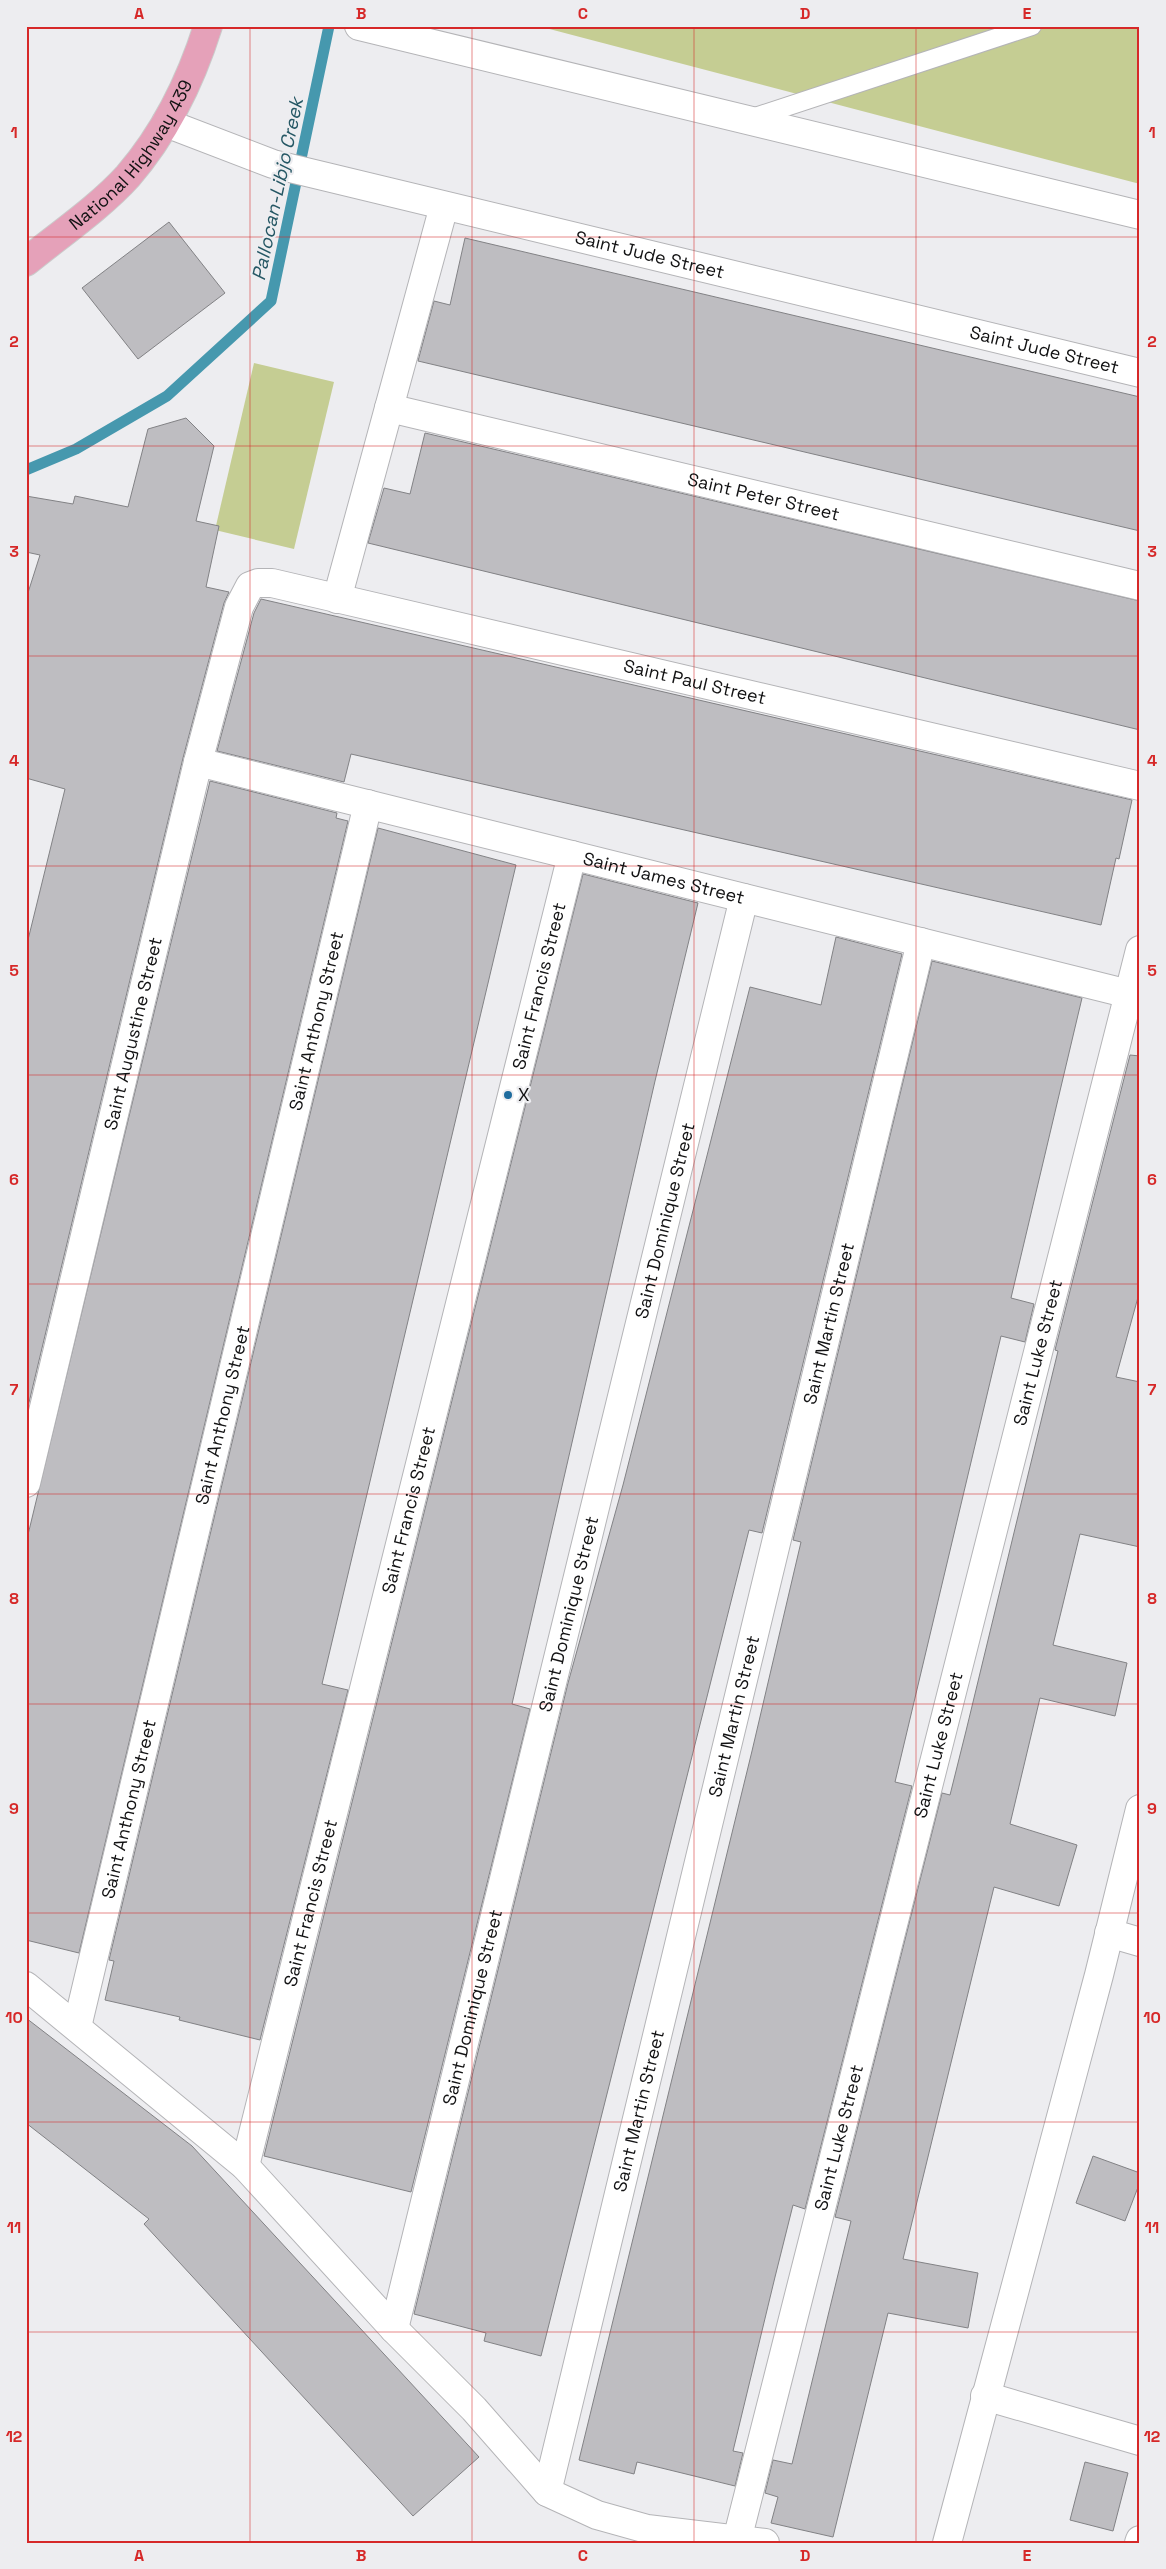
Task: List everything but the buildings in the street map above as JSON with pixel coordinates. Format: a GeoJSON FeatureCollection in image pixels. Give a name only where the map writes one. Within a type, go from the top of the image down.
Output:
{"type":"FeatureCollection","features":[{"type":"Feature","properties":{"kind":"main road","name":"National Highway 439"},"geometry":{"type":"LineString","coordinates":[[26,262],[127,176],[166,123],[198,60],[208,26]]}},
{"type":"Feature","properties":{"kind":"street"},"geometry":{"type":"LineString","coordinates":[[359,26],[1140,215]]}},
{"type":"Feature","properties":{"kind":"street","name":"Saint Jude Street"},"geometry":{"type":"LineString","coordinates":[[166,123],[273,164],[1140,373]]}},
{"type":"Feature","properties":{"kind":"street"},"geometry":{"type":"LineString","coordinates":[[337,599],[444,206]]}},
{"type":"Feature","properties":{"kind":"street","name":"Saint Peter Street"},"geometry":{"type":"LineString","coordinates":[[389,408],[1140,586]]}},
{"type":"Feature","properties":{"kind":"street","name":"Saint Paul Street"},"geometry":{"type":"LineString","coordinates":[[250,586],[258,583],[272,583],[1140,786]]}},
{"type":"Feature","properties":{"kind":"street","name":"Saint Augustine Street"},"geometry":{"type":"LineString","coordinates":[[26,1483],[198,762],[239,607],[250,586]]}},
{"type":"Feature","properties":{"kind":"street","name":"Saint James Street"},"geometry":{"type":"LineString","coordinates":[[198,762],[1129,994]]}},
{"type":"Feature","properties":{"kind":"street","name":"Saint Anthony Street"},"geometry":{"type":"LineString","coordinates":[[77,2027],[368,804]]}},
{"type":"Feature","properties":{"kind":"street","name":"Saint Francis Street"},"geometry":{"type":"LineString","coordinates":[[245,2166],[572,855]]}},
{"type":"Feature","properties":{"kind":"street","name":"Saint Dominique Street"},"geometry":{"type":"LineString","coordinates":[[394,2329],[744,898]]}},
{"type":"Feature","properties":{"kind":"street","name":"Saint Martin Street"},"geometry":{"type":"LineString","coordinates":[[547,2492],[921,942]]}},
{"type":"Feature","properties":{"kind":"street","name":"Saint Luke Street"},"geometry":{"type":"LineString","coordinates":[[737,2540],[1140,950]]}},
{"type":"Feature","properties":{"kind":"street"},"geometry":{"type":"LineString","coordinates":[[946,2543],[1109,1933],[1140,1809]]}},
{"type":"Feature","properties":{"kind":"street"},"geometry":{"type":"LineString","coordinates":[[1109,1933],[1140,1942]]}},
{"type":"Feature","properties":{"kind":"street"},"geometry":{"type":"LineString","coordinates":[[26,1986],[245,2166],[394,2329],[474,2409],[547,2492],[597,2515],[647,2529],[765,2543]]}},
{"type":"Feature","properties":{"kind":"street"},"geometry":{"type":"LineString","coordinates":[[985,2396],[1140,2442]]}},
{"type":"Feature","properties":{"kind":"lane"},"geometry":{"type":"LineString","coordinates":[[747,120],[1032,26]]}},
{"type":"Feature","properties":{"kind":"green space"},"geometry":{"type":"Polygon","coordinates":[[[538,26],[1140,26],[1140,184],[538,26]]]}},
{"type":"Feature","properties":{"kind":"green space"},"geometry":{"type":"Polygon","coordinates":[[[254,363],[334,382],[294,549],[215,530],[254,363]]]}},
{"type":"Feature","properties":{"kind":"waterway","name":"Pallocan-Libjo Creek"},"geometry":{"type":"LineString","coordinates":[[26,470],[76,449],[167,396],[271,301],[329,26]]}},
{"type":"Feature","properties":{"kind":"place","name":"X"},"geometry":{"type":"Point","coordinates":[508,1095]}}]}
